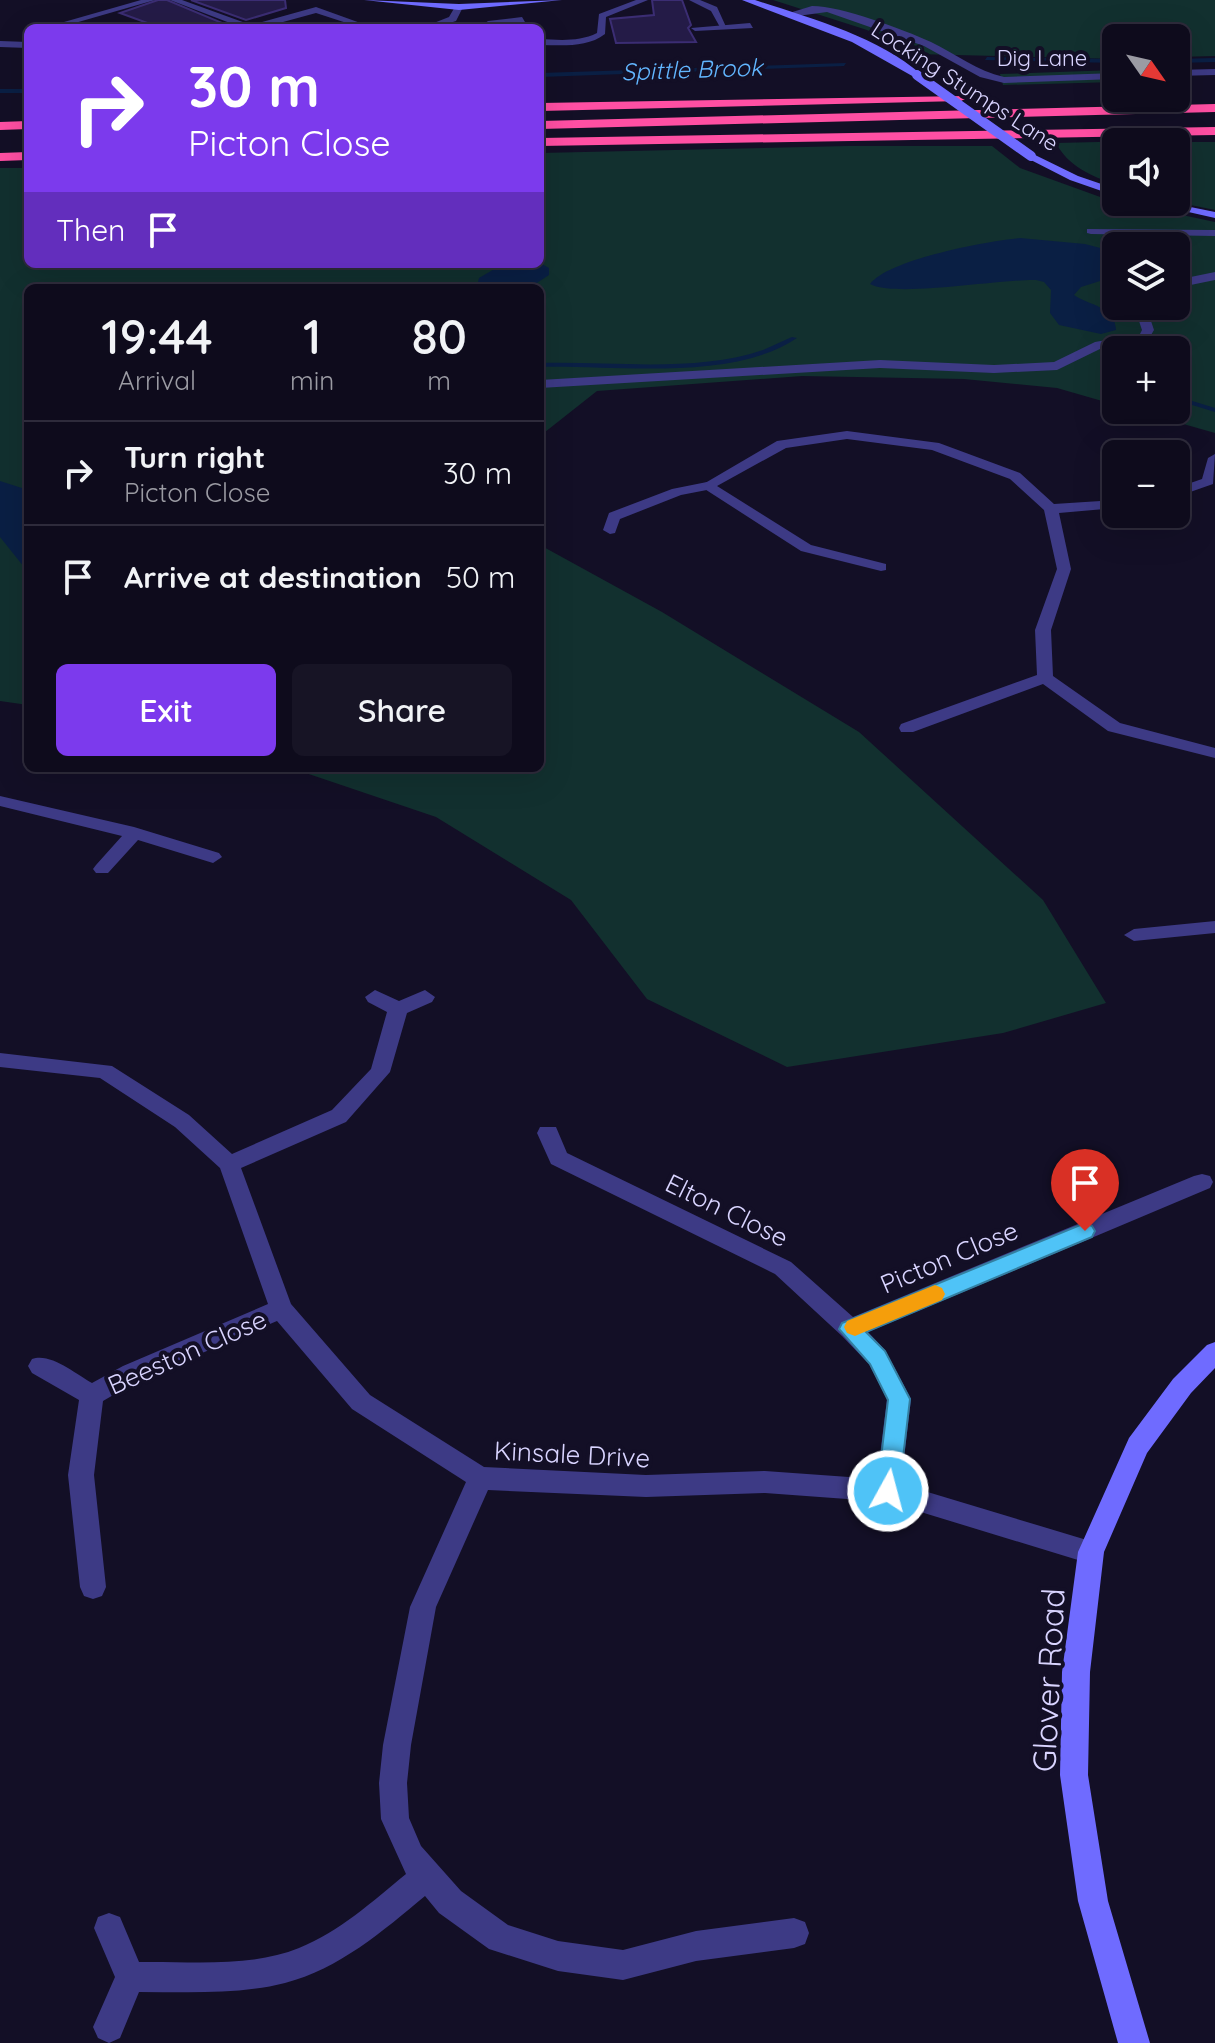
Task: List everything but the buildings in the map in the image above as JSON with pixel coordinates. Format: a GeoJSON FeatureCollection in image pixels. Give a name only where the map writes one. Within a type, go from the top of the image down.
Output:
{"type":"FeatureCollection","features":[{"type":"Feature","properties":{"kind":"highway"},"geometry":{"type":"LineString","coordinates":[[544,107],[973,98]]}},
{"type":"Feature","properties":{"kind":"highway"},"geometry":{"type":"LineString","coordinates":[[544,125],[1215,108]]}},
{"type":"Feature","properties":{"kind":"highway"},"geometry":{"type":"LineString","coordinates":[[0,126],[24,125]]}},
{"type":"Feature","properties":{"kind":"highway"},"geometry":{"type":"LineString","coordinates":[[544,142],[1215,131]]}},
{"type":"Feature","properties":{"kind":"highway"},"geometry":{"type":"LineString","coordinates":[[0,157],[24,156]]}},
{"type":"Feature","properties":{"kind":"street"},"geometry":{"type":"LineString","coordinates":[[61,24],[151,0]]}},
{"type":"Feature","properties":{"kind":"street"},"geometry":{"type":"LineString","coordinates":[[174,0],[240,24]]}},
{"type":"Feature","properties":{"kind":"street"},"geometry":{"type":"LineString","coordinates":[[368,0],[459,7],[558,0]]}},
{"type":"Feature","properties":{"kind":"street"},"geometry":{"type":"LineString","coordinates":[[544,42],[582,42],[596,38],[601,34],[602,16],[644,0]]}},
{"type":"Feature","properties":{"kind":"street"},"geometry":{"type":"LineString","coordinates":[[693,0],[714,9],[724,27]]}},
{"type":"Feature","properties":{"kind":"street","name":"Locking Stumps Lane"},"geometry":{"type":"LineString","coordinates":[[746,0],[876,47],[1031,156],[1102,188]]}},
{"type":"Feature","properties":{"kind":"street"},"geometry":{"type":"LineString","coordinates":[[437,24],[453,19],[459,7]]}},
{"type":"Feature","properties":{"kind":"street","name":"Dig Lane"},"geometry":{"type":"LineString","coordinates":[[790,14],[828,9],[927,44],[983,75],[1004,80],[1102,76]]}},
{"type":"Feature","properties":{"kind":"street"},"geometry":{"type":"LineString","coordinates":[[265,24],[316,10],[359,24]]}},
{"type":"Feature","properties":{"kind":"street"},"geometry":{"type":"LineString","coordinates":[[488,24],[522,20]]}},
{"type":"Feature","properties":{"kind":"street"},"geometry":{"type":"LineString","coordinates":[[695,28],[750,26]]}},
{"type":"Feature","properties":{"kind":"street"},"geometry":{"type":"LineString","coordinates":[[0,37],[11,44]]}},
{"type":"Feature","properties":{"kind":"street"},"geometry":{"type":"LineString","coordinates":[[0,44],[24,45]]}},
{"type":"Feature","properties":{"kind":"street"},"geometry":{"type":"LineString","coordinates":[[1190,73],[1215,72]]}},
{"type":"Feature","properties":{"kind":"street"},"geometry":{"type":"LineString","coordinates":[[1190,210],[1215,215]]}},
{"type":"Feature","properties":{"kind":"street"},"geometry":{"type":"LineString","coordinates":[[1091,231],[1215,233]]}},
{"type":"Feature","properties":{"kind":"street"},"geometry":{"type":"LineString","coordinates":[[1190,281],[1215,276]]}},
{"type":"Feature","properties":{"kind":"street"},"geometry":{"type":"LineString","coordinates":[[544,384],[880,364],[994,369],[1057,366],[1099,345],[1132,342],[1144,337],[1148,330],[1145,320]]}},
{"type":"Feature","properties":{"kind":"street"},"geometry":{"type":"LineString","coordinates":[[610,530],[614,516],[677,492],[707,486],[782,444],[847,435],[934,446],[1015,476],[1051,509],[1064,569],[1043,630],[1045,678]]}},
{"type":"Feature","properties":{"kind":"street"},"geometry":{"type":"LineString","coordinates":[[1190,488],[1208,481],[1215,458]]}},
{"type":"Feature","properties":{"kind":"street"},"geometry":{"type":"LineString","coordinates":[[707,486],[806,548],[881,567]]}},
{"type":"Feature","properties":{"kind":"street"},"geometry":{"type":"LineString","coordinates":[[1051,509],[1102,505]]}},
{"type":"Feature","properties":{"kind":"street"},"geometry":{"type":"LineString","coordinates":[[907,728],[1045,678]]}},
{"type":"Feature","properties":{"kind":"street"},"geometry":{"type":"LineString","coordinates":[[1045,678],[1114,727],[1215,753]]}},
{"type":"Feature","properties":{"kind":"street"},"geometry":{"type":"LineString","coordinates":[[0,801],[134,833],[213,857]]}},
{"type":"Feature","properties":{"kind":"street"},"geometry":{"type":"LineString","coordinates":[[102,869],[134,833]]}},
{"type":"Feature","properties":{"kind":"street"},"geometry":{"type":"LineString","coordinates":[[1134,935],[1215,927]]}},
{"type":"Feature","properties":{"kind":"street"},"geometry":{"type":"LineString","coordinates":[[375,997],[398,1009]]}},
{"type":"Feature","properties":{"kind":"street"},"geometry":{"type":"LineString","coordinates":[[398,1009],[425,997]]}},
{"type":"Feature","properties":{"kind":"street"},"geometry":{"type":"LineString","coordinates":[[229,1164],[339,1116],[380,1072],[398,1009]]}},
{"type":"Feature","properties":{"kind":"street","name":"Kinsale Drive"},"geometry":{"type":"LineString","coordinates":[[0,1060],[105,1071],[182,1121],[229,1164],[281,1309],[361,1402],[480,1478],[646,1486],[765,1482],[888,1491],[1091,1552]]}},
{"type":"Feature","properties":{"kind":"street","name":"Elton Close"},"geometry":{"type":"LineString","coordinates":[[548,1133],[559,1158],[783,1268],[877,1357],[899,1399],[888,1491]]}},
{"type":"Feature","properties":{"kind":"street","name":"Picton Close"},"geometry":{"type":"LineString","coordinates":[[850,1329],[1202,1182]]}},
{"type":"Feature","properties":{"kind":"street","name":"Beeston Close"},"geometry":{"type":"LineString","coordinates":[[92,1395],[131,1373],[281,1309]]}},
{"type":"Feature","properties":{"kind":"street","name":"Glover Road"},"geometry":{"type":"LineString","coordinates":[[1134,2043],[1093,1901],[1074,1775],[1076,1672],[1091,1552],[1138,1446],[1182,1386],[1215,1352]]}},
{"type":"Feature","properties":{"kind":"street","name":"Beeston Close"},"geometry":{"type":"LineString","coordinates":[[40,1366],[92,1395]]}},
{"type":"Feature","properties":{"kind":"street","name":"Beeston Close"},"geometry":{"type":"LineString","coordinates":[[92,1395],[81,1475],[93,1587]]}},
{"type":"Feature","properties":{"kind":"street"},"geometry":{"type":"LineString","coordinates":[[480,1478],[423,1607],[397,1745],[393,1783],[395,1819],[411,1856],[450,1902],[500,1938],[558,1956],[623,1965],[696,1946],[794,1933]]}},
{"type":"Feature","properties":{"kind":"street"},"geometry":{"type":"LineString","coordinates":[[130,1977],[270,1971],[304,1962],[381,1915],[426,1876]]}},
{"type":"Feature","properties":{"kind":"street"},"geometry":{"type":"LineString","coordinates":[[109,1928],[130,1977],[109,2027]]}},
{"type":"Feature","properties":{"kind":"green space"},"geometry":{"type":"Polygon","coordinates":[[[773,0],[1215,0],[1215,56],[1190,57],[1190,24],[1102,24],[1102,59],[915,54],[867,30],[773,0]]]}},
{"type":"Feature","properties":{"kind":"green space"},"geometry":{"type":"Polygon","coordinates":[[[1102,70],[1102,82],[1003,85],[1000,74],[1102,70]]]}},
{"type":"Feature","properties":{"kind":"green space"},"geometry":{"type":"Polygon","coordinates":[[[1102,142],[1102,179],[1082,170],[1067,158],[1056,143],[1102,142]]]}},
{"type":"Feature","properties":{"kind":"green space"},"geometry":{"type":"Polygon","coordinates":[[[1190,142],[1215,142],[1215,210],[1190,205],[1190,142]]]}},
{"type":"Feature","properties":{"kind":"green space"},"geometry":{"type":"Polygon","coordinates":[[[992,146],[1020,168],[1102,198],[1102,216],[1187,216],[1215,222],[1215,433],[1183,424],[1190,424],[1190,336],[1102,336],[1102,401],[1057,388],[964,379],[802,376],[597,391],[544,433],[544,284],[24,284],[24,704],[0,701],[0,168],[24,168],[24,268],[544,268],[544,153],[992,146]]]}},
{"type":"Feature","properties":{"kind":"green space"},"geometry":{"type":"Polygon","coordinates":[[[544,547],[662,612],[859,732],[1043,900],[1106,1003],[1003,1033],[787,1067],[647,999],[571,900],[436,817],[303,772],[544,772],[544,547]]]}},
{"type":"Feature","properties":{"kind":"water"},"geometry":{"type":"Polygon","coordinates":[[[1020,238],[1102,248],[1102,280],[1081,287],[1074,295],[1102,309],[1102,320],[1114,320],[1116,330],[1101,334],[1059,325],[1050,313],[1051,290],[1044,282],[1036,280],[924,289],[883,288],[870,284],[881,275],[917,259],[1020,238]]]}},
{"type":"Feature","properties":{"kind":"water"},"geometry":{"type":"Polygon","coordinates":[[[544,265],[549,268],[549,275],[535,284],[478,284],[479,278],[496,268],[544,268],[544,265]]]}},
{"type":"Feature","properties":{"kind":"water"},"geometry":{"type":"Polygon","coordinates":[[[0,481],[24,489],[24,567],[0,537],[0,481]]]}},
{"type":"Feature","properties":{"kind":"waterway","name":"Spittle Brook"},"geometry":{"type":"LineString","coordinates":[[987,59],[1102,61]]}},
{"type":"Feature","properties":{"kind":"waterway","name":"Spittle Brook"},"geometry":{"type":"LineString","coordinates":[[1190,61],[1215,60]]}},
{"type":"Feature","properties":{"kind":"waterway","name":"Spittle Brook"},"geometry":{"type":"LineString","coordinates":[[544,75],[844,64]]}},
{"type":"Feature","properties":{"kind":"waterway","name":"Spittle Brook"},"geometry":{"type":"LineString","coordinates":[[0,91],[24,91]]}},
{"type":"Feature","properties":{"kind":"waterway"},"geometry":{"type":"LineString","coordinates":[[544,365],[704,364],[767,351],[794,338]]}},
{"type":"Feature","properties":{"kind":"waterway"},"geometry":{"type":"LineString","coordinates":[[1190,402],[1215,410]]}},
{"type":"Feature","properties":{"kind":"slow traffic"},"geometry":{"type":"LineString","coordinates":[[855,1327],[935,1294]]}},
{"type":"Feature","properties":{"kind":"route"},"geometry":{"type":"LineString","coordinates":[[888,1491],[899,1399],[877,1357],[850,1329],[1085,1231]]}}]}
